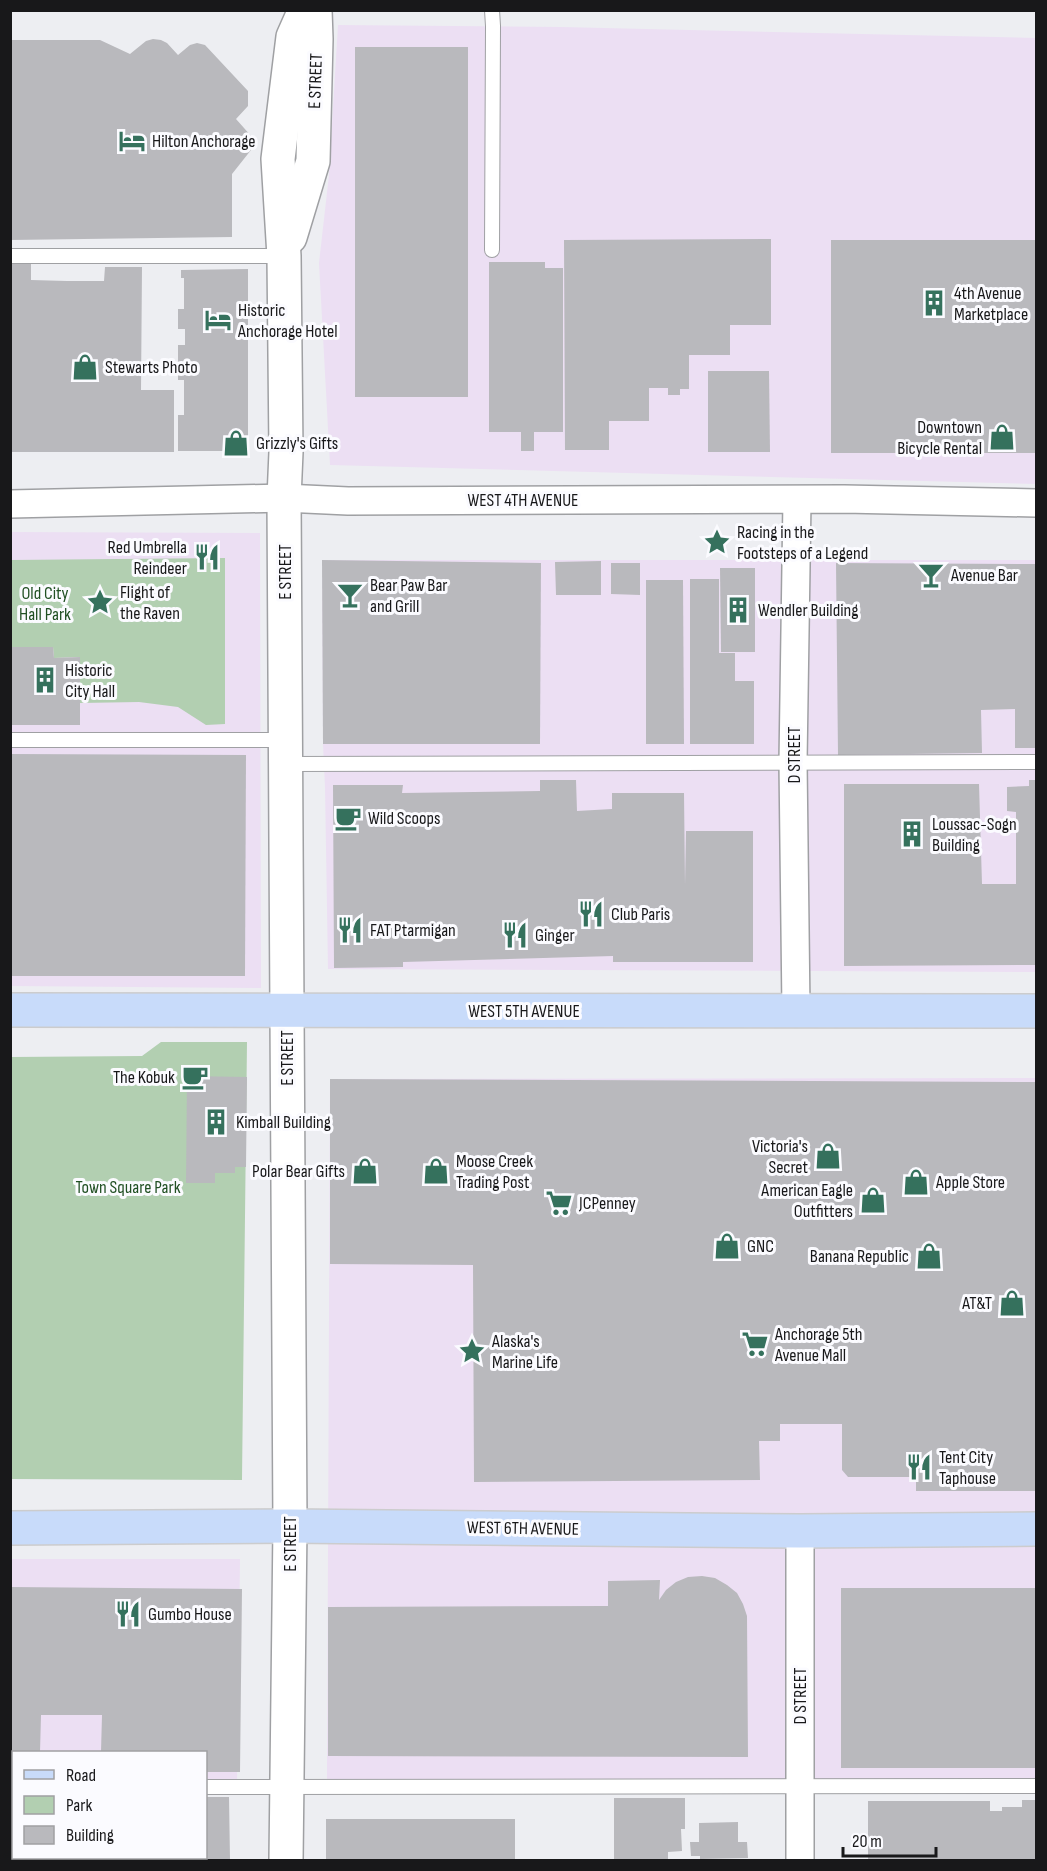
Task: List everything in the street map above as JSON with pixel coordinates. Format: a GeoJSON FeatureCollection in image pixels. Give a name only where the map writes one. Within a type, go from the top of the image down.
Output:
{"type":"FeatureCollection","features":[{"type":"Feature","properties":{"kind":"main road","name":"WEST 5TH AVENUE"},"geometry":{"type":"LineString","coordinates":[[10,1010],[1036,1011]]}},
{"type":"Feature","properties":{"kind":"main road","name":"WEST 6TH AVENUE"},"geometry":{"type":"LineString","coordinates":[[10,1528],[290,1526],[800,1531],[1036,1529]]}},
{"type":"Feature","properties":{"kind":"street","name":"E STREET"},"geometry":{"type":"LineString","coordinates":[[286,1860],[290,1526],[284,498],[286,452],[284,255],[278,159],[293,37],[305,10]]}},
{"type":"Feature","properties":{"kind":"street","name":"E STREET"},"geometry":{"type":"LineString","coordinates":[[284,255],[313,161],[315,10]]}},
{"type":"Feature","properties":{"kind":"street","name":"WEST 4TH AVENUE"},"geometry":{"type":"LineString","coordinates":[[10,504],[284,498],[348,501],[797,500],[1036,503]]}},
{"type":"Feature","properties":{"kind":"street","name":"D STREET"},"geometry":{"type":"LineString","coordinates":[[796,1010],[793,762],[797,500]]}},
{"type":"Feature","properties":{"kind":"street","name":"D STREET"},"geometry":{"type":"LineString","coordinates":[[800,1531],[800,1860]]}},
{"type":"Feature","properties":{"kind":"lane"},"geometry":{"type":"LineString","coordinates":[[492,10],[492,250]]}},
{"type":"Feature","properties":{"kind":"lane"},"geometry":{"type":"LineString","coordinates":[[10,256],[284,255]]}},
{"type":"Feature","properties":{"kind":"lane"},"geometry":{"type":"LineString","coordinates":[[10,740],[286,752],[793,762],[1036,762]]}},
{"type":"Feature","properties":{"kind":"lane"},"geometry":{"type":"LineString","coordinates":[[207,1786],[1036,1786]]}},
{"type":"Feature","properties":{"kind":"shaded area"},"geometry":{"type":"Polygon","coordinates":[[[338,25],[561,27],[1036,38],[1036,484],[330,465],[319,263],[329,175],[338,25]]]}},
{"type":"Feature","properties":{"kind":"shaded area"},"geometry":{"type":"Polygon","coordinates":[[[11,532],[260,533],[261,988],[11,986],[11,532]]]}},
{"type":"Feature","properties":{"kind":"shaded area"},"geometry":{"type":"Polygon","coordinates":[[[322,560],[1036,560],[1036,972],[328,969],[322,560]]]}},
{"type":"Feature","properties":{"kind":"shaded area"},"geometry":{"type":"Polygon","coordinates":[[[1036,1078],[1036,1787],[327,1786],[330,1079],[1036,1078]]]}},
{"type":"Feature","properties":{"kind":"shaded area"},"geometry":{"type":"Polygon","coordinates":[[[11,1559],[240,1559],[237,1783],[207,1783],[207,1751],[12,1751],[11,1782],[11,1559]]]}},
{"type":"Feature","properties":{"kind":"green space","name":"Old City Hall Park"},"geometry":{"type":"Polygon","coordinates":[[[225,558],[225,724],[206,725],[178,707],[139,702],[80,703],[80,657],[54,658],[53,647],[11,647],[11,560],[225,558]]]}},
{"type":"Feature","properties":{"kind":"green space","name":"Town Square Park"},"geometry":{"type":"Polygon","coordinates":[[[161,1042],[247,1042],[242,1480],[11,1479],[11,1057],[142,1056],[161,1042]]]}},
{"type":"Feature","properties":{"kind":"building","name":"Hilton Anchorage"},"geometry":{"type":"Polygon","coordinates":[[[153,39],[167,43],[178,55],[190,45],[197,43],[205,45],[248,91],[248,106],[236,119],[252,137],[253,144],[251,150],[232,174],[232,237],[10,240],[10,40],[100,40],[130,54],[146,41],[153,39]]]}},
{"type":"Feature","properties":{"kind":"building"},"geometry":{"type":"Polygon","coordinates":[[[355,47],[468,47],[468,397],[355,397],[355,47]]]}},
{"type":"Feature","properties":{"kind":"building"},"geometry":{"type":"Polygon","coordinates":[[[771,239],[771,325],[730,325],[730,355],[689,355],[689,389],[680,389],[680,395],[668,395],[668,388],[649,388],[649,421],[609,421],[609,450],[565,450],[564,240],[771,239]]]}},
{"type":"Feature","properties":{"kind":"building","name":"4th Avenue Marketplace"},"geometry":{"type":"Polygon","coordinates":[[[831,240],[1036,240],[1036,453],[831,453],[831,240]]]}},
{"type":"Feature","properties":{"kind":"building"},"geometry":{"type":"Polygon","coordinates":[[[489,262],[545,262],[545,268],[563,268],[563,432],[534,432],[534,451],[521,451],[521,432],[489,432],[489,262]]]}},
{"type":"Feature","properties":{"kind":"building"},"geometry":{"type":"Polygon","coordinates":[[[10,264],[31,264],[31,280],[67,281],[104,281],[105,267],[142,267],[141,390],[174,390],[174,452],[10,452],[10,264]]]}},
{"type":"Feature","properties":{"kind":"building"},"geometry":{"type":"Polygon","coordinates":[[[248,269],[248,451],[178,451],[178,415],[184,415],[184,380],[178,380],[178,345],[185,345],[185,329],[178,329],[178,309],[184,309],[184,278],[181,278],[181,270],[248,269]]]}},
{"type":"Feature","properties":{"kind":"building"},"geometry":{"type":"Polygon","coordinates":[[[708,371],[769,371],[770,452],[708,452],[708,371]]]}},
{"type":"Feature","properties":{"kind":"building"},"geometry":{"type":"Polygon","coordinates":[[[322,560],[541,563],[540,744],[323,744],[322,560]]]}},
{"type":"Feature","properties":{"kind":"building"},"geometry":{"type":"Polygon","coordinates":[[[601,561],[601,595],[556,595],[555,562],[601,561]]]}},
{"type":"Feature","properties":{"kind":"building"},"geometry":{"type":"Polygon","coordinates":[[[611,563],[640,563],[640,595],[611,594],[611,563]]]}},
{"type":"Feature","properties":{"kind":"building"},"geometry":{"type":"Polygon","coordinates":[[[836,563],[1036,564],[1036,748],[1015,748],[1015,709],[981,710],[982,753],[838,755],[836,563]]]}},
{"type":"Feature","properties":{"kind":"building","name":"Wendler Building"},"geometry":{"type":"Polygon","coordinates":[[[720,568],[755,568],[755,652],[721,652],[720,568]]]}},
{"type":"Feature","properties":{"kind":"building"},"geometry":{"type":"Polygon","coordinates":[[[690,579],[719,579],[719,653],[735,653],[735,681],[754,681],[754,744],[690,744],[690,579]]]}},
{"type":"Feature","properties":{"kind":"building"},"geometry":{"type":"Polygon","coordinates":[[[646,580],[683,580],[684,744],[646,744],[646,580]]]}},
{"type":"Feature","properties":{"kind":"building","name":"Historic City Hall"},"geometry":{"type":"Polygon","coordinates":[[[10,647],[53,647],[54,658],[80,657],[80,725],[10,725],[10,647]]]}},
{"type":"Feature","properties":{"kind":"building"},"geometry":{"type":"Polygon","coordinates":[[[10,754],[246,755],[245,976],[10,976],[10,754]]]}},
{"type":"Feature","properties":{"kind":"building"},"geometry":{"type":"Polygon","coordinates":[[[540,780],[576,780],[577,811],[612,809],[612,793],[684,793],[685,885],[686,831],[753,831],[753,962],[613,962],[613,956],[403,962],[403,967],[334,968],[333,785],[403,785],[402,793],[540,791],[540,780]]]}},
{"type":"Feature","properties":{"kind":"building","name":"Loussac-Sogn Building"},"geometry":{"type":"Polygon","coordinates":[[[1029,780],[1036,780],[1036,965],[844,966],[844,784],[979,784],[982,884],[1016,884],[1016,812],[1007,811],[1007,787],[1029,786],[1029,780]]]}},
{"type":"Feature","properties":{"kind":"building","name":"Kimball Building"},"geometry":{"type":"Polygon","coordinates":[[[187,1076],[247,1077],[246,1167],[235,1167],[235,1173],[215,1173],[215,1183],[186,1183],[187,1076]]]}},
{"type":"Feature","properties":{"kind":"building","name":"Anchorage 5th Avenue Mall"},"geometry":{"type":"Polygon","coordinates":[[[330,1079],[1036,1082],[1036,1491],[916,1491],[916,1477],[848,1477],[842,1470],[842,1424],[780,1424],[780,1441],[759,1441],[760,1480],[474,1482],[473,1265],[330,1264],[330,1079]]]}},
{"type":"Feature","properties":{"kind":"building"},"geometry":{"type":"Polygon","coordinates":[[[688,1577],[715,1578],[737,1593],[747,1616],[748,1757],[328,1756],[328,1607],[608,1606],[608,1581],[660,1580],[659,1600],[676,1582],[688,1577]]]}},
{"type":"Feature","properties":{"kind":"building"},"geometry":{"type":"Polygon","coordinates":[[[10,1587],[242,1589],[240,1772],[207,1772],[207,1751],[101,1751],[102,1715],[41,1715],[40,1751],[12,1751],[12,1770],[10,1770],[10,1587]]]}},
{"type":"Feature","properties":{"kind":"building"},"geometry":{"type":"Polygon","coordinates":[[[841,1588],[1036,1588],[1036,1768],[841,1768],[841,1588]]]}},
{"type":"Feature","properties":{"kind":"building"},"geometry":{"type":"Polygon","coordinates":[[[207,1797],[229,1797],[230,1860],[10,1860],[10,1798],[12,1798],[12,1859],[207,1859],[207,1797]]]}},
{"type":"Feature","properties":{"kind":"building"},"geometry":{"type":"Polygon","coordinates":[[[614,1798],[685,1798],[685,1829],[681,1829],[682,1851],[668,1852],[668,1860],[614,1860],[614,1798]]]}},
{"type":"Feature","properties":{"kind":"building"},"geometry":{"type":"Polygon","coordinates":[[[1022,1800],[1036,1800],[1036,1860],[868,1860],[868,1801],[990,1801],[990,1811],[1002,1811],[1002,1807],[1022,1807],[1022,1800]]]}},
{"type":"Feature","properties":{"kind":"building"},"geometry":{"type":"Polygon","coordinates":[[[326,1819],[515,1819],[515,1860],[326,1860],[326,1819]]]}},
{"type":"Feature","properties":{"kind":"building"},"geometry":{"type":"Polygon","coordinates":[[[738,1822],[738,1842],[747,1842],[748,1858],[700,1859],[700,1856],[691,1856],[690,1842],[699,1842],[699,1823],[738,1822]]]}},
{"type":"Feature","properties":{"kind":"place","name":"Hilton Anchorage"},"geometry":{"type":"Point","coordinates":[132,141]}},
{"type":"Feature","properties":{"kind":"place","name":"4th Avenue Marketplace"},"geometry":{"type":"Point","coordinates":[934,303]}},
{"type":"Feature","properties":{"kind":"place","name":"Historic Anchorage Hotel"},"geometry":{"type":"Point","coordinates":[218,320]}},
{"type":"Feature","properties":{"kind":"place","name":"Stewarts Photo"},"geometry":{"type":"Point","coordinates":[85,367]}},
{"type":"Feature","properties":{"kind":"place","name":"Downtown Bicycle Rental"},"geometry":{"type":"Point","coordinates":[1002,437]}},
{"type":"Feature","properties":{"kind":"place","name":"Grizzly's Gifts"},"geometry":{"type":"Point","coordinates":[236,443]}},
{"type":"Feature","properties":{"kind":"place","name":"Racing in the Footsteps of a Legend"},"geometry":{"type":"Point","coordinates":[717,542]}},
{"type":"Feature","properties":{"kind":"place","name":"Red Umbrella Reindeer"},"geometry":{"type":"Point","coordinates":[207,557]}},
{"type":"Feature","properties":{"kind":"place","name":"Avenue Bar"},"geometry":{"type":"Point","coordinates":[931,575]}},
{"type":"Feature","properties":{"kind":"place","name":"Bear Paw Bar and Grill"},"geometry":{"type":"Point","coordinates":[350,595]}},
{"type":"Feature","properties":{"kind":"place","name":"Flight of the Raven"},"geometry":{"type":"Point","coordinates":[100,602]}},
{"type":"Feature","properties":{"kind":"place","name":"Wendler Building"},"geometry":{"type":"Point","coordinates":[738,610]}},
{"type":"Feature","properties":{"kind":"place","name":"Historic City Hall"},"geometry":{"type":"Point","coordinates":[45,680]}},
{"type":"Feature","properties":{"kind":"place","name":"Wild Scoops"},"geometry":{"type":"Point","coordinates":[348,818]}},
{"type":"Feature","properties":{"kind":"place","name":"Loussac-Sogn Building"},"geometry":{"type":"Point","coordinates":[912,834]}},
{"type":"Feature","properties":{"kind":"place","name":"Club Paris"},"geometry":{"type":"Point","coordinates":[591,914]}},
{"type":"Feature","properties":{"kind":"place","name":"FAT Ptarmigan"},"geometry":{"type":"Point","coordinates":[350,930]}},
{"type":"Feature","properties":{"kind":"place","name":"Ginger"},"geometry":{"type":"Point","coordinates":[515,935]}},
{"type":"Feature","properties":{"kind":"place","name":"The Kobuk"},"geometry":{"type":"Point","coordinates":[195,1077]}},
{"type":"Feature","properties":{"kind":"place","name":"Kimball Building"},"geometry":{"type":"Point","coordinates":[216,1122]}},
{"type":"Feature","properties":{"kind":"place","name":"Victoria's Secret"},"geometry":{"type":"Point","coordinates":[828,1156]}},
{"type":"Feature","properties":{"kind":"place","name":"Polar Bear Gifts"},"geometry":{"type":"Point","coordinates":[365,1171]}},
{"type":"Feature","properties":{"kind":"place","name":"Moose Creek Trading Post"},"geometry":{"type":"Point","coordinates":[436,1171]}},
{"type":"Feature","properties":{"kind":"place","name":"Apple Store"},"geometry":{"type":"Point","coordinates":[916,1182]}},
{"type":"Feature","properties":{"kind":"place","name":"American Eagle Outfitters"},"geometry":{"type":"Point","coordinates":[873,1200]}},
{"type":"Feature","properties":{"kind":"place","name":"JCPenney"},"geometry":{"type":"Point","coordinates":[559,1203]}},
{"type":"Feature","properties":{"kind":"place","name":"GNC"},"geometry":{"type":"Point","coordinates":[727,1246]}},
{"type":"Feature","properties":{"kind":"place","name":"Banana Republic"},"geometry":{"type":"Point","coordinates":[929,1256]}},
{"type":"Feature","properties":{"kind":"place","name":"AT&T"},"geometry":{"type":"Point","coordinates":[1012,1303]}},
{"type":"Feature","properties":{"kind":"place","name":"Anchorage 5th Avenue Mall"},"geometry":{"type":"Point","coordinates":[755,1344]}},
{"type":"Feature","properties":{"kind":"place","name":"Alaska's Marine Life"},"geometry":{"type":"Point","coordinates":[472,1351]}},
{"type":"Feature","properties":{"kind":"place","name":"Tent City Taphouse"},"geometry":{"type":"Point","coordinates":[919,1467]}},
{"type":"Feature","properties":{"kind":"place","name":"Gumbo House"},"geometry":{"type":"Point","coordinates":[128,1614]}}]}
